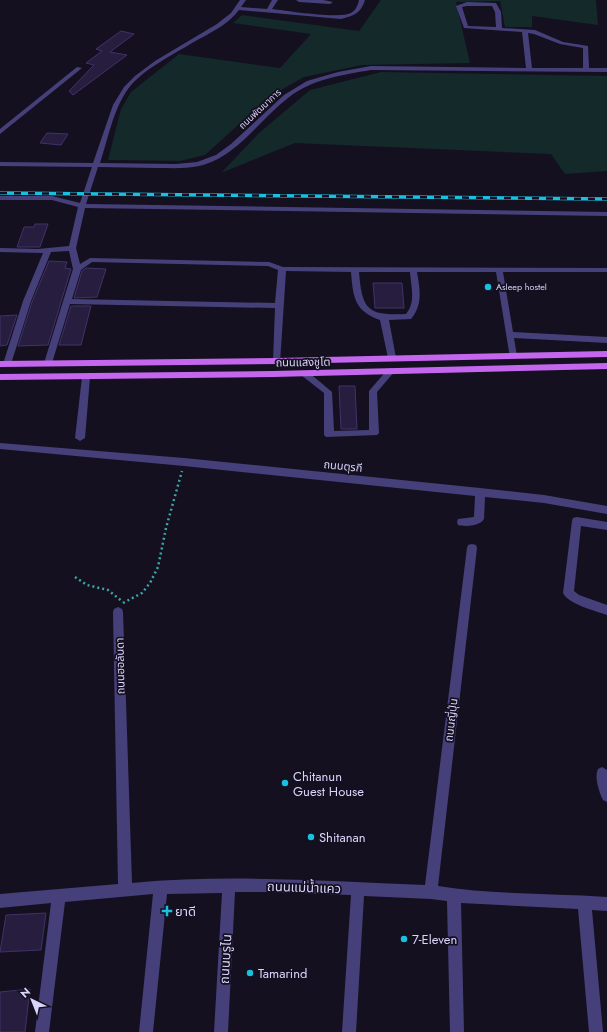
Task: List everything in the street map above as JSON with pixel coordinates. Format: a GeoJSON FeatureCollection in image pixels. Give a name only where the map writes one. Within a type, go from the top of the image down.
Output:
{"type":"FeatureCollection","features":[{"type":"Feature","properties":{"kind":"main road","name":"ถนนแสงชูโต"},"geometry":{"type":"LineString","coordinates":[[4,364],[277,361],[607,354]]}},
{"type":"Feature","properties":{"kind":"main road"},"geometry":{"type":"LineString","coordinates":[[461,357],[462,370]]}},
{"type":"Feature","properties":{"kind":"main road"},"geometry":{"type":"LineString","coordinates":[[273,374],[277,361]]}},
{"type":"Feature","properties":{"kind":"main road","name":"ถนนแสงชูโต"},"geometry":{"type":"LineString","coordinates":[[0,377],[273,374],[607,366]]}},
{"type":"Feature","properties":{"kind":"street"},"geometry":{"type":"LineString","coordinates":[[48,364],[77,269],[72,248],[82,206],[116,105],[126,88],[137,77],[157,62],[218,25],[233,14],[243,0]]}},
{"type":"Feature","properties":{"kind":"street"},"geometry":{"type":"LineString","coordinates":[[269,10],[275,0]]}},
{"type":"Feature","properties":{"kind":"street"},"geometry":{"type":"LineString","coordinates":[[298,0],[331,1],[327,15]]}},
{"type":"Feature","properties":{"kind":"street"},"geometry":{"type":"LineString","coordinates":[[238,8],[341,17],[355,14],[360,9],[362,0]]}},
{"type":"Feature","properties":{"kind":"street"},"geometry":{"type":"LineString","coordinates":[[500,28],[498,12],[494,4],[459,6],[466,27],[500,28],[535,32],[562,43],[586,47],[586,70]]}},
{"type":"Feature","properties":{"kind":"street"},"geometry":{"type":"LineString","coordinates":[[525,31],[529,69]]}},
{"type":"Feature","properties":{"kind":"street"},"geometry":{"type":"LineString","coordinates":[[0,132],[78,68]]}},
{"type":"Feature","properties":{"kind":"street","name":"ถนนพัฒนาการ"},"geometry":{"type":"LineString","coordinates":[[0,164],[176,166],[198,164],[218,156],[233,146],[286,96],[309,82],[338,74],[378,68],[607,70]]}},
{"type":"Feature","properties":{"kind":"street"},"geometry":{"type":"LineString","coordinates":[[0,198],[41,197],[70,200],[82,206],[607,214]]}},
{"type":"Feature","properties":{"kind":"street"},"geometry":{"type":"LineString","coordinates":[[0,250],[48,250],[72,248]]}},
{"type":"Feature","properties":{"kind":"street"},"geometry":{"type":"LineString","coordinates":[[4,364],[27,301],[48,250]]}},
{"type":"Feature","properties":{"kind":"street"},"geometry":{"type":"LineString","coordinates":[[77,269],[90,260],[268,264],[282,269],[607,270]]}},
{"type":"Feature","properties":{"kind":"street"},"geometry":{"type":"LineString","coordinates":[[277,361],[282,269]]}},
{"type":"Feature","properties":{"kind":"street"},"geometry":{"type":"LineString","coordinates":[[355,269],[357,298],[361,306],[373,315],[384,318],[408,317],[414,310],[416,299],[413,269]]}},
{"type":"Feature","properties":{"kind":"street"},"geometry":{"type":"LineString","coordinates":[[499,270],[513,356]]}},
{"type":"Feature","properties":{"kind":"street"},"geometry":{"type":"LineString","coordinates":[[67,301],[279,306]]}},
{"type":"Feature","properties":{"kind":"street"},"geometry":{"type":"LineString","coordinates":[[384,318],[392,358]]}},
{"type":"Feature","properties":{"kind":"street"},"geometry":{"type":"LineString","coordinates":[[510,335],[607,340]]}},
{"type":"Feature","properties":{"kind":"street"},"geometry":{"type":"LineString","coordinates":[[304,373],[328,392],[329,435],[374,433],[373,390],[391,371]]}},
{"type":"Feature","properties":{"kind":"street"},"geometry":{"type":"LineString","coordinates":[[80,438],[86,377]]}},
{"type":"Feature","properties":{"kind":"street","name":"ถนนตุรกี"},"geometry":{"type":"LineString","coordinates":[[0,446],[184,462],[480,492],[544,499],[607,510]]}},
{"type":"Feature","properties":{"kind":"street"},"geometry":{"type":"LineString","coordinates":[[462,522],[475,521],[479,519],[480,492]]}},
{"type":"Feature","properties":{"kind":"street"},"geometry":{"type":"LineString","coordinates":[[607,526],[577,521],[568,593],[575,598],[607,610]]}},
{"type":"Feature","properties":{"kind":"street","name":"ถนนญี่ปุ่น"},"geometry":{"type":"LineString","coordinates":[[431,892],[472,548]]}},
{"type":"Feature","properties":{"kind":"street","name":"ถนนฮอลันดา"},"geometry":{"type":"LineString","coordinates":[[121,607],[125,890]]}},
{"type":"Feature","properties":{"kind":"street"},"geometry":{"type":"LineString","coordinates":[[602,773],[607,796]]}},
{"type":"Feature","properties":{"kind":"street","name":"ถนนแม่น้ำแคว"},"geometry":{"type":"LineString","coordinates":[[0,901],[161,887],[271,885],[431,892],[454,896],[584,901],[607,904]]}},
{"type":"Feature","properties":{"kind":"street","name":"ถนนบรูไน"},"geometry":{"type":"LineString","coordinates":[[220,1032],[229,886]]}},
{"type":"Feature","properties":{"kind":"street"},"geometry":{"type":"LineString","coordinates":[[146,1032],[161,887]]}},
{"type":"Feature","properties":{"kind":"street"},"geometry":{"type":"LineString","coordinates":[[349,1032],[358,889]]}},
{"type":"Feature","properties":{"kind":"street"},"geometry":{"type":"LineString","coordinates":[[454,896],[457,1032]]}},
{"type":"Feature","properties":{"kind":"street"},"geometry":{"type":"LineString","coordinates":[[42,1032],[59,897]]}},
{"type":"Feature","properties":{"kind":"street"},"geometry":{"type":"LineString","coordinates":[[584,901],[596,1032]]}},
{"type":"Feature","properties":{"kind":"path"},"geometry":{"type":"LineString","coordinates":[[75,577],[87,585],[108,590],[121,607],[142,593],[150,583],[158,567],[166,528],[184,462]]}},
{"type":"Feature","properties":{"kind":"green space"},"geometry":{"type":"Polygon","coordinates":[[[381,0],[596,0],[598,25],[532,16],[532,27],[505,27],[500,1],[456,2],[470,63],[362,65],[304,77],[269,97],[205,155],[180,161],[108,160],[121,109],[131,92],[179,54],[280,68],[311,34],[233,23],[242,15],[359,31],[381,0]]]}},
{"type":"Feature","properties":{"kind":"green space"},"geometry":{"type":"Polygon","coordinates":[[[381,72],[607,76],[607,171],[565,174],[551,154],[295,143],[221,173],[259,133],[310,90],[381,72]]]}},
{"type":"Feature","properties":{"kind":"building"},"geometry":{"type":"Polygon","coordinates":[[[121,31],[134,34],[110,52],[127,55],[73,95],[69,91],[94,65],[86,63],[102,51],[96,49],[121,31]]]}},
{"type":"Feature","properties":{"kind":"building"},"geometry":{"type":"Polygon","coordinates":[[[47,133],[68,134],[61,145],[40,143],[47,133]]]}},
{"type":"Feature","properties":{"kind":"building"},"geometry":{"type":"Polygon","coordinates":[[[35,224],[48,224],[40,247],[17,247],[24,227],[34,227],[35,224]]]}},
{"type":"Feature","properties":{"kind":"building"},"geometry":{"type":"Polygon","coordinates":[[[49,261],[67,262],[65,268],[71,269],[48,345],[18,346],[32,302],[49,261]]]}},
{"type":"Feature","properties":{"kind":"building"},"geometry":{"type":"Polygon","coordinates":[[[86,268],[106,269],[97,297],[74,298],[82,271],[86,268]]]}},
{"type":"Feature","properties":{"kind":"building"},"geometry":{"type":"Polygon","coordinates":[[[373,283],[402,283],[404,308],[375,308],[373,283]]]}},
{"type":"Feature","properties":{"kind":"building"},"geometry":{"type":"Polygon","coordinates":[[[71,306],[91,306],[81,345],[59,345],[71,306]]]}},
{"type":"Feature","properties":{"kind":"building"},"geometry":{"type":"Polygon","coordinates":[[[17,315],[7,345],[0,346],[0,316],[17,315]]]}},
{"type":"Feature","properties":{"kind":"building"},"geometry":{"type":"Polygon","coordinates":[[[339,386],[355,386],[357,429],[341,429],[339,386]]]}},
{"type":"Feature","properties":{"kind":"building"},"geometry":{"type":"Polygon","coordinates":[[[46,913],[41,950],[0,952],[6,915],[46,913]]]}},
{"type":"Feature","properties":{"kind":"building"},"geometry":{"type":"Polygon","coordinates":[[[30,989],[25,1032],[0,1032],[0,992],[30,989]]]}},
{"type":"Feature","properties":{"kind":"railway"},"geometry":{"type":"LineString","coordinates":[[0,193],[607,199]]}},
{"type":"Feature","properties":{"kind":"place","name":"Asleep hostel"},"geometry":{"type":"Point","coordinates":[488,287]}},
{"type":"Feature","properties":{"kind":"place","name":"Chitanun Guest House"},"geometry":{"type":"Point","coordinates":[285,783]}},
{"type":"Feature","properties":{"kind":"place","name":"Shitanan"},"geometry":{"type":"Point","coordinates":[311,837]}},
{"type":"Feature","properties":{"kind":"place","name":"ยาดี"},"geometry":{"type":"Point","coordinates":[167,911]}},
{"type":"Feature","properties":{"kind":"place","name":"7-Eleven"},"geometry":{"type":"Point","coordinates":[404,939]}},
{"type":"Feature","properties":{"kind":"place","name":"Tamarind"},"geometry":{"type":"Point","coordinates":[250,973]}}]}
